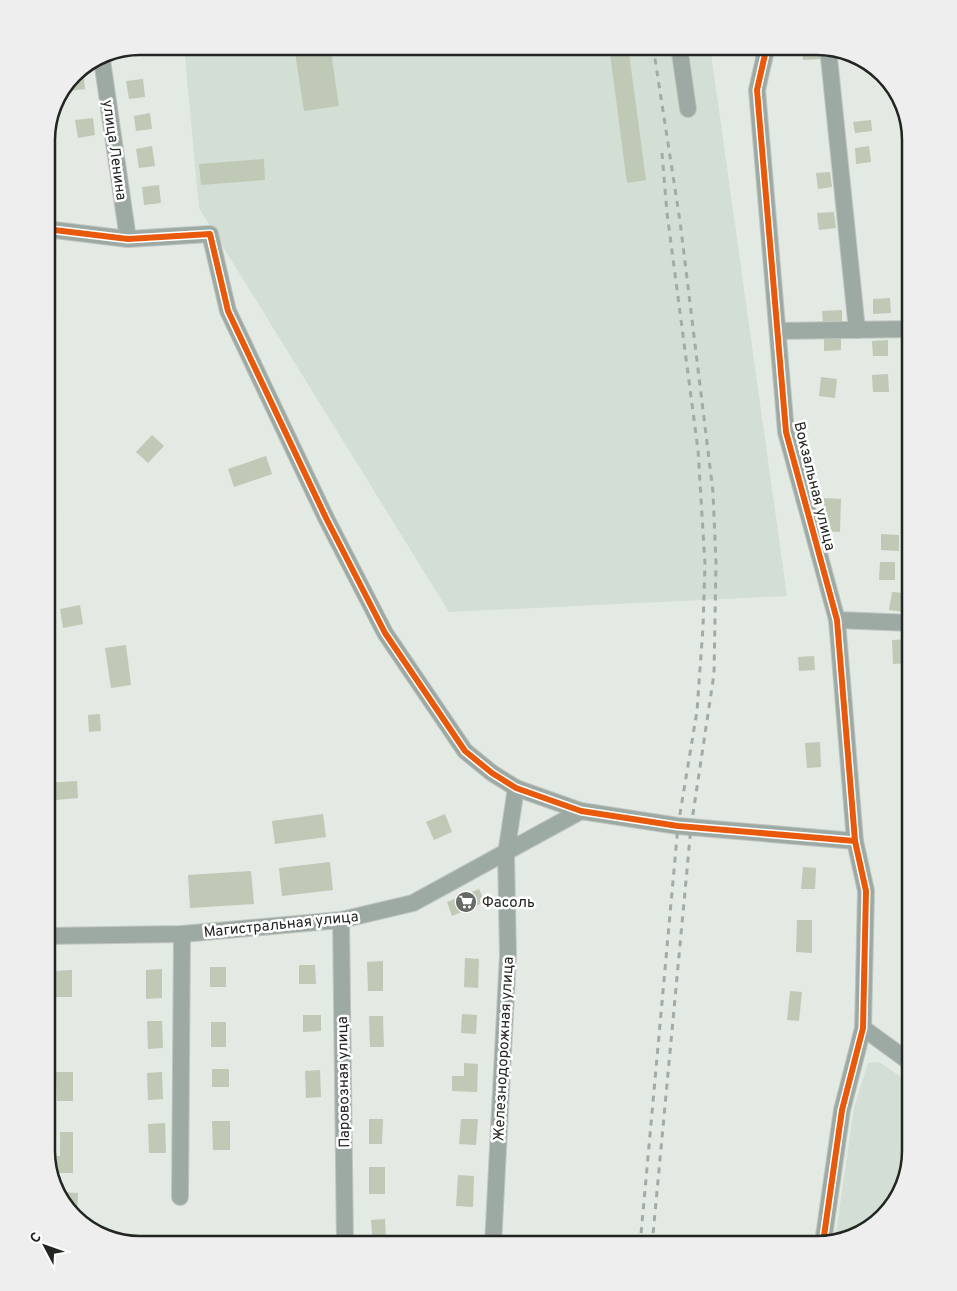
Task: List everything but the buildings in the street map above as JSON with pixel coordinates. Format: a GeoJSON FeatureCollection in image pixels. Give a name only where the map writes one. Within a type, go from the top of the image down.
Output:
{"type":"FeatureCollection","features":[{"type":"Feature","properties":{"kind":"street"},"geometry":{"type":"LineString","coordinates":[[680,55],[688,109]]}},
{"type":"Feature","properties":{"kind":"street","name":"Вокзальная улица"},"geometry":{"type":"LineString","coordinates":[[765,55],[757,90],[786,432],[837,620],[855,841],[866,891],[863,1028],[842,1110],[824,1235]]}},
{"type":"Feature","properties":{"kind":"street"},"geometry":{"type":"LineString","coordinates":[[829,56],[857,330]]}},
{"type":"Feature","properties":{"kind":"street","name":"улица Ленина"},"geometry":{"type":"LineString","coordinates":[[103,64],[128,239]]}},
{"type":"Feature","properties":{"kind":"street"},"geometry":{"type":"LineString","coordinates":[[55,230],[128,239],[210,234],[228,311],[326,518],[385,633],[464,751],[492,773],[516,788],[580,811],[678,826],[855,841]]}},
{"type":"Feature","properties":{"kind":"street"},"geometry":{"type":"LineString","coordinates":[[778,332],[902,329]]}},
{"type":"Feature","properties":{"kind":"street"},"geometry":{"type":"LineString","coordinates":[[837,620],[902,623]]}},
{"type":"Feature","properties":{"kind":"street","name":"Железнодорожная улица"},"geometry":{"type":"LineString","coordinates":[[494,1236],[508,955],[506,854],[516,788]]}},
{"type":"Feature","properties":{"kind":"street","name":"Магистральная улица"},"geometry":{"type":"LineString","coordinates":[[55,936],[182,934],[341,920],[412,904],[506,854],[580,811]]}},
{"type":"Feature","properties":{"kind":"street","name":"Паровозная улица"},"geometry":{"type":"LineString","coordinates":[[341,920],[345,1236]]}},
{"type":"Feature","properties":{"kind":"street"},"geometry":{"type":"LineString","coordinates":[[180,1197],[182,934]]}},
{"type":"Feature","properties":{"kind":"street"},"geometry":{"type":"LineString","coordinates":[[863,1028],[902,1056]]}},
{"type":"Feature","properties":{"kind":"shaded area"},"geometry":{"type":"Polygon","coordinates":[[[185,55],[711,55],[787,596],[449,612],[199,208],[185,55]]]}},
{"type":"Feature","properties":{"kind":"shaded area"},"geometry":{"type":"Polygon","coordinates":[[[879,1062],[902,1078],[902,1151],[899,1173],[891,1194],[877,1211],[860,1225],[836,1234],[854,1108],[868,1063],[879,1062]]]}},
{"type":"Feature","properties":{"kind":"railway"},"geometry":{"type":"LineString","coordinates":[[653,1236],[691,827],[714,674],[716,563],[713,492],[680,221],[654,55]]}},
{"type":"Feature","properties":{"kind":"railway"},"geometry":{"type":"LineString","coordinates":[[641,1236],[678,826],[697,711],[705,564],[698,450],[667,213],[662,153]]}},
{"type":"Feature","properties":{"kind":"cycle path"},"geometry":{"type":"LineString","coordinates":[[765,55],[757,90],[786,432],[837,620],[855,841],[866,891],[863,1028],[842,1110],[824,1235]]}},
{"type":"Feature","properties":{"kind":"cycle path"},"geometry":{"type":"LineString","coordinates":[[55,230],[128,239],[210,234],[228,311],[326,518],[385,633],[465,751],[492,773],[516,788],[581,811],[678,826],[855,841]]}},
{"type":"Feature","properties":{"kind":"place","name":"Фасоль"},"geometry":{"type":"Point","coordinates":[466,902]}}]}
